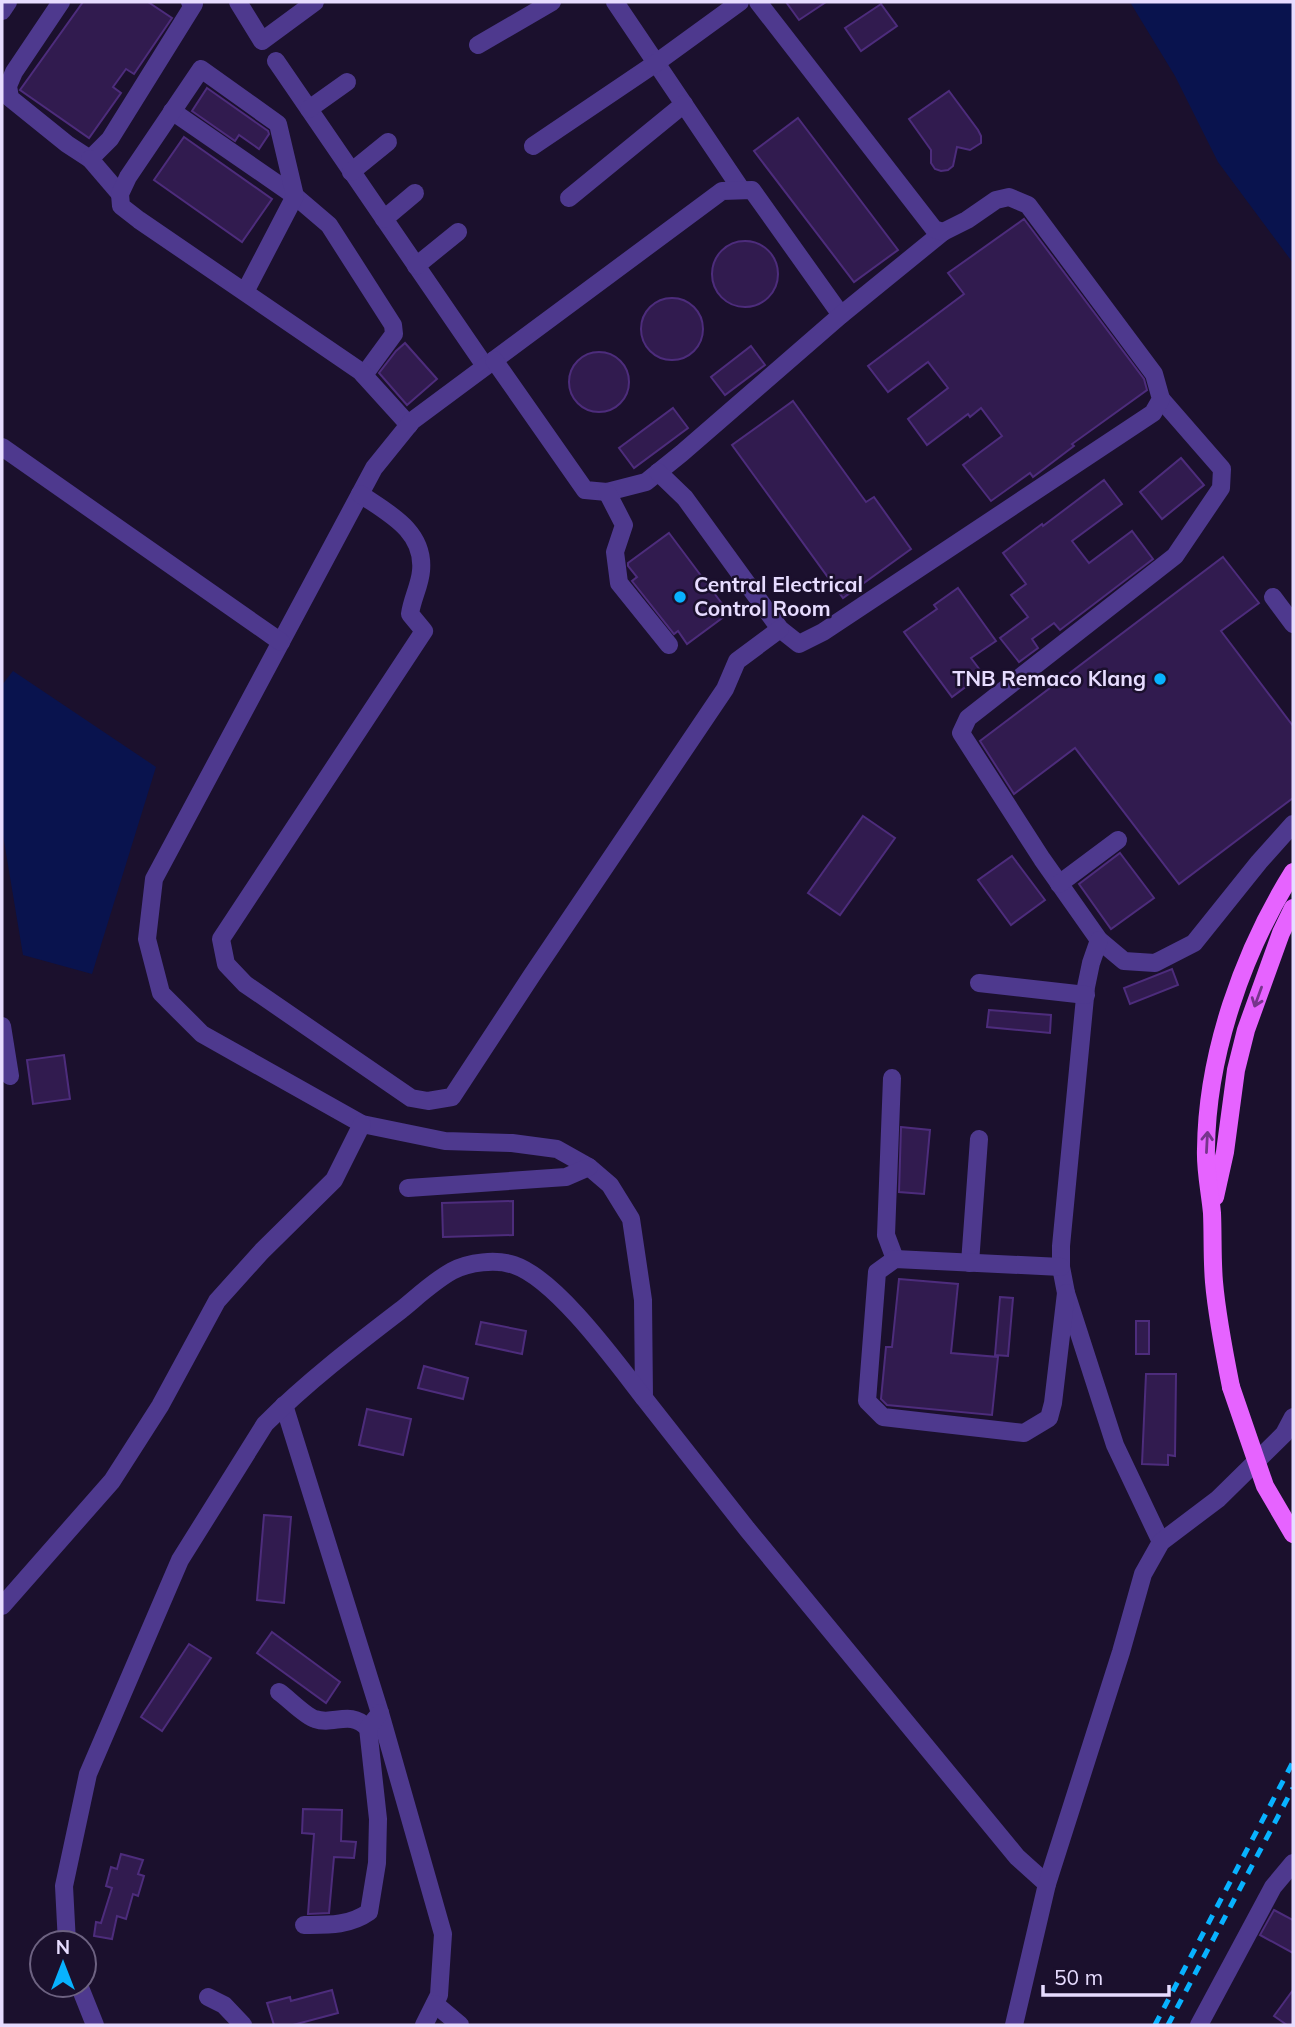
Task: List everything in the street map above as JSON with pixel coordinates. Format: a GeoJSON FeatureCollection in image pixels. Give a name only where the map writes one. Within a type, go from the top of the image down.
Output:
{"type":"FeatureCollection","features":[{"type":"Feature","properties":{"kind":"main road"},"geometry":{"type":"LineString","coordinates":[[1293,872],[1264,923],[1238,989],[1215,1067],[1206,1150],[1212,1210],[1214,1281],[1231,1387],[1265,1486],[1293,1534]]}},
{"type":"Feature","properties":{"kind":"main road"},"geometry":{"type":"LineString","coordinates":[[1212,1210],[1246,1030],[1287,936],[1293,908]]}},
{"type":"Feature","properties":{"kind":"street"},"geometry":{"type":"LineString","coordinates":[[2,11],[8,2]]}},
{"type":"Feature","properties":{"kind":"street"},"geometry":{"type":"LineString","coordinates":[[61,2],[14,72],[8,86],[10,98],[90,159],[120,194]]}},
{"type":"Feature","properties":{"kind":"street"},"geometry":{"type":"LineString","coordinates":[[90,159],[110,139],[194,4],[190,2]]}},
{"type":"Feature","properties":{"kind":"street"},"geometry":{"type":"LineString","coordinates":[[238,2],[262,41],[315,2]]}},
{"type":"Feature","properties":{"kind":"street"},"geometry":{"type":"LineString","coordinates":[[478,45],[552,2]]}},
{"type":"Feature","properties":{"kind":"street"},"geometry":{"type":"LineString","coordinates":[[615,2],[741,189]]}},
{"type":"Feature","properties":{"kind":"street"},"geometry":{"type":"LineString","coordinates":[[533,146],[656,63],[740,2]]}},
{"type":"Feature","properties":{"kind":"street"},"geometry":{"type":"LineString","coordinates":[[758,2],[934,229],[943,232]]}},
{"type":"Feature","properties":{"kind":"street"},"geometry":{"type":"LineString","coordinates":[[276,61],[416,266],[585,490],[607,492],[646,482],[841,315],[943,232],[967,220],[996,200],[1009,197],[1028,205],[1154,374],[1160,399],[1222,469],[1221,488],[1175,556],[968,718],[961,733],[1059,884],[1099,940],[1124,961],[1155,963],[1194,943],[1293,824]]}},
{"type":"Feature","properties":{"kind":"street"},"geometry":{"type":"LineString","coordinates":[[245,292],[295,196],[278,124],[201,69],[128,177],[120,194],[121,206],[364,375],[409,425]]}},
{"type":"Feature","properties":{"kind":"street"},"geometry":{"type":"LineString","coordinates":[[309,109],[348,82]]}},
{"type":"Feature","properties":{"kind":"street"},"geometry":{"type":"LineString","coordinates":[[569,198],[684,104]]}},
{"type":"Feature","properties":{"kind":"street"},"geometry":{"type":"LineString","coordinates":[[172,111],[295,196],[329,225],[393,324],[394,334],[364,375]]}},
{"type":"Feature","properties":{"kind":"street"},"geometry":{"type":"LineString","coordinates":[[351,172],[388,142]]}},
{"type":"Feature","properties":{"kind":"street"},"geometry":{"type":"LineString","coordinates":[[644,1398],[643,1300],[631,1219],[610,1185],[589,1167],[556,1149],[512,1143],[445,1141],[362,1124],[202,1034],[161,993],[147,939],[154,879],[374,468],[409,425],[722,191],[752,190],[841,315]]}},
{"type":"Feature","properties":{"kind":"street"},"geometry":{"type":"LineString","coordinates":[[384,219],[415,193]]}},
{"type":"Feature","properties":{"kind":"street"},"geometry":{"type":"LineString","coordinates":[[416,266],[458,232]]}},
{"type":"Feature","properties":{"kind":"street"},"geometry":{"type":"LineString","coordinates":[[658,472],[685,498],[780,629],[799,644],[823,632],[1153,413],[1160,399]]}},
{"type":"Feature","properties":{"kind":"street"},"geometry":{"type":"LineString","coordinates":[[2,447],[281,642]]}},
{"type":"Feature","properties":{"kind":"street"},"geometry":{"type":"LineString","coordinates":[[607,492],[624,525],[615,552],[619,583],[669,645]]}},
{"type":"Feature","properties":{"kind":"street"},"geometry":{"type":"LineString","coordinates":[[360,494],[402,523],[419,547],[421,572],[410,614],[424,631],[221,939],[226,964],[244,984],[411,1098],[428,1101],[452,1097],[725,689],[737,661],[780,629]]}},
{"type":"Feature","properties":{"kind":"street"},"geometry":{"type":"LineString","coordinates":[[1273,597],[1293,624]]}},
{"type":"Feature","properties":{"kind":"street"},"geometry":{"type":"LineString","coordinates":[[1059,884],[1118,840]]}},
{"type":"Feature","properties":{"kind":"street"},"geometry":{"type":"LineString","coordinates":[[1264,923],[1287,936]]}},
{"type":"Feature","properties":{"kind":"street"},"geometry":{"type":"LineString","coordinates":[[1099,940],[1091,963],[1086,995],[1062,1232],[1061,1268],[1066,1293],[1115,1445],[1161,1542]]}},
{"type":"Feature","properties":{"kind":"street"},"geometry":{"type":"LineString","coordinates":[[979,984],[1086,995]]}},
{"type":"Feature","properties":{"kind":"street"},"geometry":{"type":"LineString","coordinates":[[2,1026],[10,1076]]}},
{"type":"Feature","properties":{"kind":"street"},"geometry":{"type":"LineString","coordinates":[[892,1078],[886,1235],[895,1259]]}},
{"type":"Feature","properties":{"kind":"street"},"geometry":{"type":"LineString","coordinates":[[2,1606],[112,1481],[160,1406],[217,1301],[262,1251],[334,1180],[362,1124]]}},
{"type":"Feature","properties":{"kind":"street"},"geometry":{"type":"LineString","coordinates":[[970,1263],[979,1139]]}},
{"type":"Feature","properties":{"kind":"street"},"geometry":{"type":"LineString","coordinates":[[408,1188],[566,1177],[589,1167]]}},
{"type":"Feature","properties":{"kind":"street"},"geometry":{"type":"LineString","coordinates":[[1061,1268],[895,1259],[877,1272],[867,1401],[883,1418],[1024,1433],[1049,1418],[1066,1293]]}},
{"type":"Feature","properties":{"kind":"street"},"geometry":{"type":"LineString","coordinates":[[66,1929],[64,1886],[88,1774],[180,1560],[265,1424],[362,1340],[453,1270],[486,1261],[515,1265],[549,1286],[586,1327],[747,1529],[982,1815],[1017,1857],[1047,1884]]}},
{"type":"Feature","properties":{"kind":"street"},"geometry":{"type":"LineString","coordinates":[[284,1405],[380,1713],[443,1934],[439,1995],[424,2025]]}},
{"type":"Feature","properties":{"kind":"street"},"geometry":{"type":"LineString","coordinates":[[1014,2025],[1047,1884],[1143,1574],[1161,1542],[1218,1499],[1284,1434],[1293,1417]]}},
{"type":"Feature","properties":{"kind":"street"},"geometry":{"type":"LineString","coordinates":[[279,1692],[315,1719],[352,1718],[362,1721],[369,1728],[378,1819],[377,1863],[369,1912],[358,1919],[334,1925],[304,1925]]}},
{"type":"Feature","properties":{"kind":"street"},"geometry":{"type":"LineString","coordinates":[[369,1728],[380,1713]]}},
{"type":"Feature","properties":{"kind":"street"},"geometry":{"type":"LineString","coordinates":[[1199,2025],[1273,1887],[1293,1863]]}},
{"type":"Feature","properties":{"kind":"street"},"geometry":{"type":"LineString","coordinates":[[208,1997],[223,2005],[243,2025]]}},
{"type":"Feature","properties":{"kind":"street"},"geometry":{"type":"LineString","coordinates":[[84,1999],[94,2025]]}},
{"type":"Feature","properties":{"kind":"street"},"geometry":{"type":"LineString","coordinates":[[435,2004],[460,2025]]}},
{"type":"Feature","properties":{"kind":"shaded area"},"geometry":{"type":"Polygon","coordinates":[[[1130,2],[1293,2],[1293,263],[1218,162],[1175,76],[1130,2]]]}},
{"type":"Feature","properties":{"kind":"shaded area"},"geometry":{"type":"Polygon","coordinates":[[[13,671],[156,767],[92,974],[23,955],[2,829],[2,685],[13,671]]]}},
{"type":"Feature","properties":{"kind":"building"},"geometry":{"type":"Polygon","coordinates":[[[83,2],[148,2],[172,18],[134,74],[126,69],[113,87],[121,93],[89,138],[20,90],[83,2]]]}},
{"type":"Feature","properties":{"kind":"building"},"geometry":{"type":"Polygon","coordinates":[[[786,2],[826,2],[799,20],[786,2]]]}},
{"type":"Feature","properties":{"kind":"building"},"geometry":{"type":"Polygon","coordinates":[[[881,4],[897,26],[861,51],[845,28],[881,4]]]}},
{"type":"Feature","properties":{"kind":"building"},"geometry":{"type":"Polygon","coordinates":[[[207,88],[268,131],[269,134],[259,149],[239,135],[235,141],[192,111],[207,88]]]}},
{"type":"Feature","properties":{"kind":"building"},"geometry":{"type":"Polygon","coordinates":[[[949,91],[978,130],[981,143],[970,150],[957,147],[953,166],[941,171],[935,169],[931,163],[931,150],[909,119],[949,91]]]}},
{"type":"Feature","properties":{"kind":"building"},"geometry":{"type":"Polygon","coordinates":[[[798,118],[898,250],[854,282],[754,151],[798,118]]]}},
{"type":"Feature","properties":{"kind":"building"},"geometry":{"type":"Polygon","coordinates":[[[184,137],[272,199],[242,242],[154,180],[184,137]]]}},
{"type":"Feature","properties":{"kind":"building"},"geometry":{"type":"Polygon","coordinates":[[[1024,219],[1144,379],[1147,390],[1072,444],[1074,446],[1033,477],[1030,473],[991,501],[963,465],[1002,436],[981,408],[970,417],[968,414],[927,445],[908,419],[948,388],[928,362],[888,392],[868,366],[964,294],[948,273],[1024,219]]]}},
{"type":"Feature","properties":{"kind":"building"},"geometry":{"type":"Polygon","coordinates":[[[745,241],[758,244],[768,251],[775,261],[778,274],[775,287],[768,297],[758,304],[745,307],[732,304],[722,297],[715,287],[712,274],[715,261],[722,251],[732,244],[745,241]]]}},
{"type":"Feature","properties":{"kind":"building"},"geometry":{"type":"Polygon","coordinates":[[[672,298],[684,300],[694,307],[701,317],[701,341],[694,351],[684,358],[672,360],[660,358],[650,351],[643,341],[641,329],[643,317],[650,307],[660,300],[672,298]]]}},
{"type":"Feature","properties":{"kind":"building"},"geometry":{"type":"Polygon","coordinates":[[[405,343],[437,379],[407,405],[379,373],[405,343]]]}},
{"type":"Feature","properties":{"kind":"building"},"geometry":{"type":"Polygon","coordinates":[[[751,346],[765,365],[725,395],[711,377],[751,346]]]}},
{"type":"Feature","properties":{"kind":"building"},"geometry":{"type":"Polygon","coordinates":[[[593,352],[605,352],[621,360],[627,370],[627,394],[621,404],[605,412],[593,412],[577,404],[569,388],[569,376],[577,360],[593,352]]]}},
{"type":"Feature","properties":{"kind":"building"},"geometry":{"type":"Polygon","coordinates":[[[793,401],[866,502],[874,497],[911,549],[843,598],[732,445],[793,401]]]}},
{"type":"Feature","properties":{"kind":"building"},"geometry":{"type":"Polygon","coordinates":[[[673,408],[688,428],[634,468],[619,448],[673,408]]]}},
{"type":"Feature","properties":{"kind":"building"},"geometry":{"type":"Polygon","coordinates":[[[1181,458],[1204,485],[1162,519],[1140,492],[1181,458]]]}},
{"type":"Feature","properties":{"kind":"building"},"geometry":{"type":"Polygon","coordinates":[[[1104,480],[1122,504],[1072,541],[1089,563],[1132,531],[1153,559],[1060,630],[1054,623],[1032,639],[1038,648],[1019,662],[1000,638],[1028,617],[1011,595],[1026,584],[1003,553],[1104,480]]]}},
{"type":"Feature","properties":{"kind":"building","name":"Central Electrical Control Room"},"geometry":{"type":"Polygon","coordinates":[[[669,533],[729,613],[687,644],[678,631],[674,634],[632,581],[637,577],[628,566],[628,563],[669,533]]]}},
{"type":"Feature","properties":{"kind":"building","name":"TNB Remaco Klang"},"geometry":{"type":"Polygon","coordinates":[[[1223,557],[1259,603],[1221,631],[1293,726],[1293,798],[1179,884],[1075,748],[1014,794],[980,741],[1223,557]]]}},
{"type":"Feature","properties":{"kind":"building"},"geometry":{"type":"Polygon","coordinates":[[[958,588],[996,641],[971,658],[983,674],[952,697],[904,632],[937,609],[934,605],[958,588]]]}},
{"type":"Feature","properties":{"kind":"building"},"geometry":{"type":"Polygon","coordinates":[[[863,816],[895,838],[840,915],[808,893],[863,816]]]}},
{"type":"Feature","properties":{"kind":"building"},"geometry":{"type":"Polygon","coordinates":[[[1120,853],[1154,898],[1111,929],[1079,884],[1120,853]]]}},
{"type":"Feature","properties":{"kind":"building"},"geometry":{"type":"Polygon","coordinates":[[[1012,856],[1045,900],[1011,925],[978,880],[1012,856]]]}},
{"type":"Feature","properties":{"kind":"building"},"geometry":{"type":"Polygon","coordinates":[[[1172,969],[1178,985],[1130,1004],[1124,988],[1172,969]]]}},
{"type":"Feature","properties":{"kind":"building"},"geometry":{"type":"Polygon","coordinates":[[[989,1010],[1051,1015],[1050,1033],[987,1027],[989,1010]]]}},
{"type":"Feature","properties":{"kind":"building"},"geometry":{"type":"Polygon","coordinates":[[[64,1055],[70,1099],[33,1104],[27,1060],[64,1055]]]}},
{"type":"Feature","properties":{"kind":"building"},"geometry":{"type":"Polygon","coordinates":[[[901,1127],[930,1130],[924,1194],[899,1192],[901,1127]]]}},
{"type":"Feature","properties":{"kind":"building"},"geometry":{"type":"Polygon","coordinates":[[[513,1201],[513,1235],[443,1237],[442,1203],[513,1201]]]}},
{"type":"Feature","properties":{"kind":"building"},"geometry":{"type":"Polygon","coordinates":[[[899,1279],[958,1284],[951,1353],[998,1357],[992,1415],[887,1405],[881,1399],[886,1347],[892,1347],[899,1279]]]}},
{"type":"Feature","properties":{"kind":"building"},"geometry":{"type":"Polygon","coordinates":[[[1000,1297],[1013,1298],[1008,1356],[995,1355],[1000,1297]]]}},
{"type":"Feature","properties":{"kind":"building"},"geometry":{"type":"Polygon","coordinates":[[[1136,1321],[1149,1321],[1149,1354],[1136,1354],[1136,1321]]]}},
{"type":"Feature","properties":{"kind":"building"},"geometry":{"type":"Polygon","coordinates":[[[481,1322],[526,1331],[522,1354],[476,1344],[481,1322]]]}},
{"type":"Feature","properties":{"kind":"building"},"geometry":{"type":"Polygon","coordinates":[[[424,1366],[468,1378],[463,1399],[418,1388],[424,1366]]]}},
{"type":"Feature","properties":{"kind":"building"},"geometry":{"type":"Polygon","coordinates":[[[1146,1374],[1176,1374],[1175,1456],[1168,1455],[1168,1465],[1142,1464],[1146,1374]]]}},
{"type":"Feature","properties":{"kind":"building"},"geometry":{"type":"Polygon","coordinates":[[[367,1409],[411,1419],[403,1455],[359,1445],[367,1409]]]}},
{"type":"Feature","properties":{"kind":"building"},"geometry":{"type":"Polygon","coordinates":[[[264,1515],[291,1517],[284,1603],[257,1600],[264,1515]]]}},
{"type":"Feature","properties":{"kind":"building"},"geometry":{"type":"Polygon","coordinates":[[[272,1632],[340,1682],[326,1703],[257,1653],[272,1632]]]}},
{"type":"Feature","properties":{"kind":"building"},"geometry":{"type":"Polygon","coordinates":[[[189,1644],[211,1658],[162,1731],[141,1717],[189,1644]]]}},
{"type":"Feature","properties":{"kind":"building"},"geometry":{"type":"Polygon","coordinates":[[[303,1809],[342,1810],[341,1841],[356,1842],[354,1858],[334,1857],[329,1913],[308,1914],[314,1834],[302,1833],[303,1809]]]}},
{"type":"Feature","properties":{"kind":"building"},"geometry":{"type":"Polygon","coordinates":[[[121,1854],[143,1860],[138,1874],[144,1876],[138,1896],[133,1894],[126,1919],[117,1916],[112,1939],[98,1937],[96,1922],[101,1923],[112,1888],[106,1886],[111,1867],[117,1869],[121,1854]]]}},
{"type":"Feature","properties":{"kind":"building"},"geometry":{"type":"Polygon","coordinates":[[[1274,1910],[1293,1920],[1293,1953],[1260,1935],[1274,1910]]]}},
{"type":"Feature","properties":{"kind":"building"},"geometry":{"type":"Polygon","coordinates":[[[332,1990],[338,2013],[293,2025],[274,2025],[267,2003],[290,1997],[291,2001],[332,1990]]]}},
{"type":"Feature","properties":{"kind":"building"},"geometry":{"type":"Polygon","coordinates":[[[1293,1990],[1293,2025],[1287,2025],[1274,2016],[1293,1990]]]}},
{"type":"Feature","properties":{"kind":"railway"},"geometry":{"type":"LineString","coordinates":[[1155,2025],[1293,1762]]}},
{"type":"Feature","properties":{"kind":"railway"},"geometry":{"type":"LineString","coordinates":[[1168,2025],[1293,1788]]}},
{"type":"Feature","properties":{"kind":"place","name":"Central Electrical Control Room"},"geometry":{"type":"Point","coordinates":[680,597]}},
{"type":"Feature","properties":{"kind":"place","name":"TNB Remaco Klang"},"geometry":{"type":"Point","coordinates":[1160,679]}}]}
